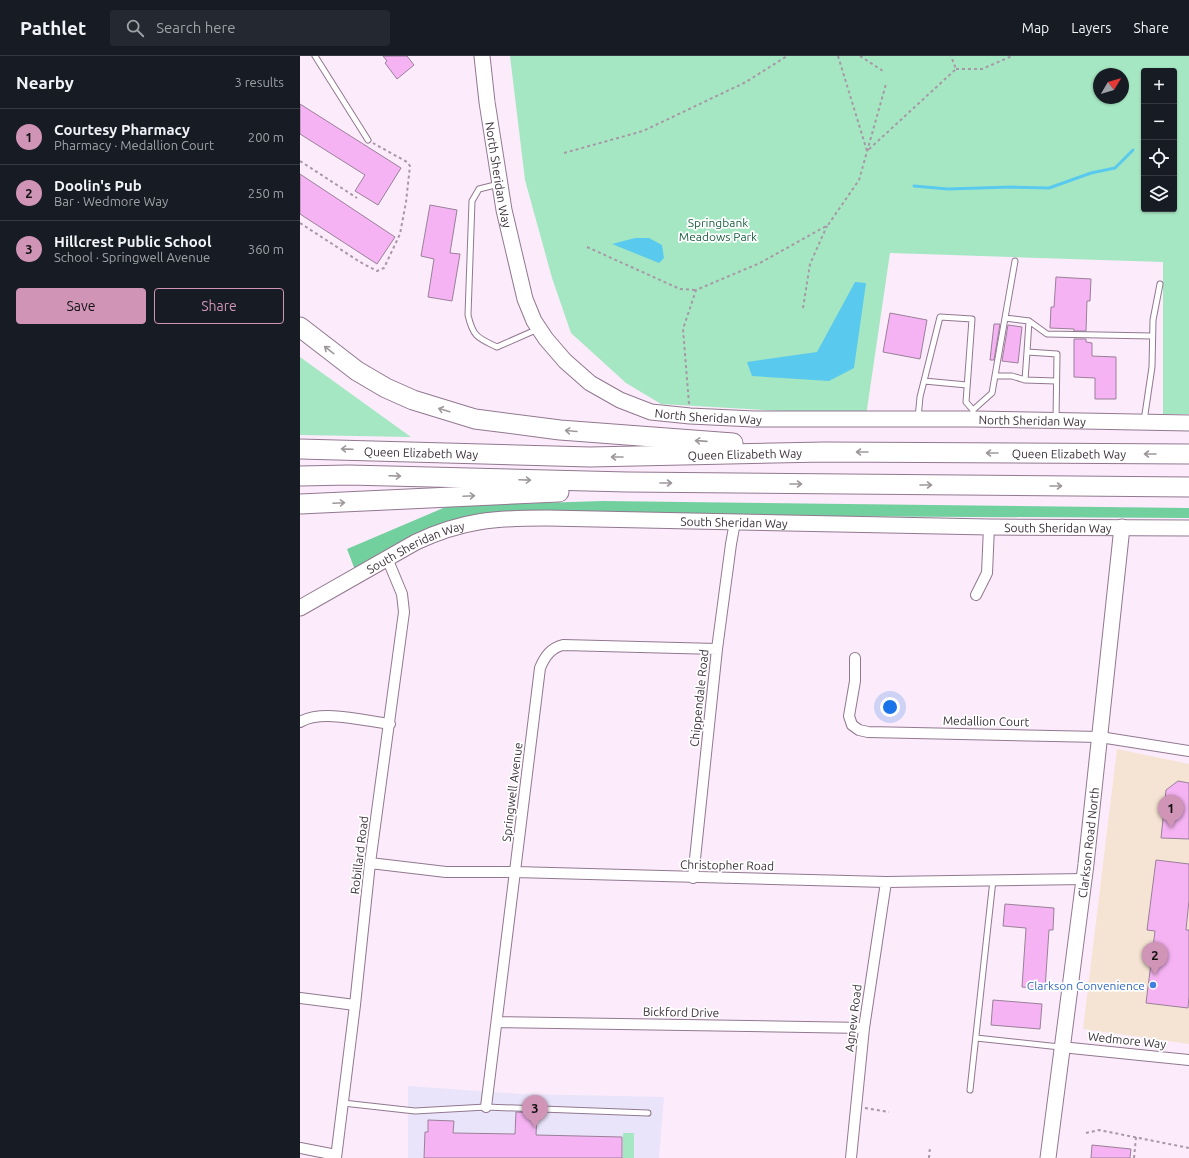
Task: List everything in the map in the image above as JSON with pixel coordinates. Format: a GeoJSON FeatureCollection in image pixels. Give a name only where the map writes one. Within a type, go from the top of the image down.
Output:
{"type":"FeatureCollection","features":[{"type":"Feature","properties":{"kind":"highway"},"geometry":{"type":"LineString","coordinates":[[300,327],[357,371],[386,388],[413,400],[475,419],[560,430],[824,452]]}},
{"type":"Feature","properties":{"kind":"highway","name":"Queen Elizabeth Way"},"geometry":{"type":"LineString","coordinates":[[300,449],[590,457],[824,452],[1189,454]]}},
{"type":"Feature","properties":{"kind":"highway","name":"Queen Elizabeth Way"},"geometry":{"type":"LineString","coordinates":[[300,476],[349,475],[627,482],[1189,487]]}},
{"type":"Feature","properties":{"kind":"highway"},"geometry":{"type":"LineString","coordinates":[[300,504],[603,490],[627,482]]}},
{"type":"Feature","properties":{"kind":"street","name":"North Sheridan Way"},"geometry":{"type":"LineString","coordinates":[[482,56],[487,102],[504,210],[525,299],[534,321],[565,361],[590,383],[620,400],[651,412],[690,416],[754,419],[918,420],[973,415],[1056,421],[1189,423]]}},
{"type":"Feature","properties":{"kind":"street","name":"South Sheridan Way"},"geometry":{"type":"LineString","coordinates":[[300,608],[434,533],[456,526],[487,520],[547,518],[989,528],[1189,528]]}},
{"type":"Feature","properties":{"kind":"street","name":"Chippendale Road"},"geometry":{"type":"LineString","coordinates":[[693,878],[718,649],[735,522]]}},
{"type":"Feature","properties":{"kind":"street","name":"Clarkson Road North"},"geometry":{"type":"LineString","coordinates":[[1048,1158],[1084,879],[1122,527]]}},
{"type":"Feature","properties":{"kind":"street"},"geometry":{"type":"LineString","coordinates":[[976,595],[987,573],[989,528]]}},
{"type":"Feature","properties":{"kind":"street","name":"Robillard Road"},"geometry":{"type":"LineString","coordinates":[[336,1156],[355,1005],[370,863],[404,612],[402,594],[387,558]]}},
{"type":"Feature","properties":{"kind":"street","name":"Springwell Avenue"},"geometry":{"type":"LineString","coordinates":[[486,1107],[540,668],[545,656],[555,647],[563,645],[718,649]]}},
{"type":"Feature","properties":{"kind":"street","name":"Medallion Court"},"geometry":{"type":"LineString","coordinates":[[855,658],[855,681],[849,716],[852,725],[859,730],[868,732],[1100,737],[1189,749]]}},
{"type":"Feature","properties":{"kind":"street"},"geometry":{"type":"LineString","coordinates":[[300,722],[307,718],[336,717],[390,724]]}},
{"type":"Feature","properties":{"kind":"street","name":"Christopher Road"},"geometry":{"type":"LineString","coordinates":[[370,863],[446,872],[515,872],[693,878],[886,882],[1084,879]]}},
{"type":"Feature","properties":{"kind":"street","name":"Agnew Road"},"geometry":{"type":"LineString","coordinates":[[851,1158],[864,1028],[886,882]]}},
{"type":"Feature","properties":{"kind":"street"},"geometry":{"type":"LineString","coordinates":[[300,998],[355,1005]]}},
{"type":"Feature","properties":{"kind":"street","name":"Bickford Drive"},"geometry":{"type":"LineString","coordinates":[[497,1022],[864,1028]]}},
{"type":"Feature","properties":{"kind":"street","name":"Wedmore Way"},"geometry":{"type":"LineString","coordinates":[[1062,1047],[1189,1060]]}},
{"type":"Feature","properties":{"kind":"street"},"geometry":{"type":"LineString","coordinates":[[300,1148],[336,1156]]}},
{"type":"Feature","properties":{"kind":"lane"},"geometry":{"type":"LineString","coordinates":[[315,56],[368,140]]}},
{"type":"Feature","properties":{"kind":"lane"},"geometry":{"type":"LineString","coordinates":[[500,184],[479,189],[472,201],[468,315],[472,330],[480,339],[497,347],[539,328]]}},
{"type":"Feature","properties":{"kind":"lane"},"geometry":{"type":"LineString","coordinates":[[918,420],[920,396],[940,317],[972,319],[966,402],[973,415],[992,392],[1015,261]]}},
{"type":"Feature","properties":{"kind":"lane"},"geometry":{"type":"LineString","coordinates":[[1144,422],[1152,367],[1153,320],[1160,284]]}},
{"type":"Feature","properties":{"kind":"lane"},"geometry":{"type":"LineString","coordinates":[[1005,318],[1029,321],[1047,334],[1152,336]]}},
{"type":"Feature","properties":{"kind":"lane"},"geometry":{"type":"LineString","coordinates":[[1025,380],[1029,321]]}},
{"type":"Feature","properties":{"kind":"lane"},"geometry":{"type":"LineString","coordinates":[[1027,352],[1057,354],[1056,421]]}},
{"type":"Feature","properties":{"kind":"lane"},"geometry":{"type":"LineString","coordinates":[[996,376],[1012,376],[1025,380],[1056,381]]}},
{"type":"Feature","properties":{"kind":"lane"},"geometry":{"type":"LineString","coordinates":[[924,381],[967,385]]}},
{"type":"Feature","properties":{"kind":"lane"},"geometry":{"type":"LineString","coordinates":[[970,1090],[993,880]]}},
{"type":"Feature","properties":{"kind":"lane"},"geometry":{"type":"LineString","coordinates":[[976,1038],[1062,1047]]}},
{"type":"Feature","properties":{"kind":"lane"},"geometry":{"type":"LineString","coordinates":[[343,1103],[416,1110],[486,1107],[648,1113]]}},
{"type":"Feature","properties":{"kind":"path"},"geometry":{"type":"LineString","coordinates":[[564,153],[643,131],[746,82],[787,56]]}},
{"type":"Feature","properties":{"kind":"path"},"geometry":{"type":"LineString","coordinates":[[838,56],[868,151]]}},
{"type":"Feature","properties":{"kind":"path"},"geometry":{"type":"LineString","coordinates":[[860,56],[883,72]]}},
{"type":"Feature","properties":{"kind":"path"},"geometry":{"type":"LineString","coordinates":[[951,56],[956,69]]}},
{"type":"Feature","properties":{"kind":"path"},"geometry":{"type":"LineString","coordinates":[[868,151],[956,69],[982,69],[1012,56]]}},
{"type":"Feature","properties":{"kind":"path"},"geometry":{"type":"LineString","coordinates":[[803,308],[810,264],[828,225],[860,180],[886,84]]}},
{"type":"Feature","properties":{"kind":"path"},"geometry":{"type":"LineString","coordinates":[[300,223],[377,271],[384,268],[400,234],[406,202],[410,166],[406,162],[368,140]]}},
{"type":"Feature","properties":{"kind":"path"},"geometry":{"type":"LineString","coordinates":[[300,161],[357,198]]}},
{"type":"Feature","properties":{"kind":"path"},"geometry":{"type":"LineString","coordinates":[[587,247],[680,289],[696,290],[760,263],[828,225]]}},
{"type":"Feature","properties":{"kind":"path"},"geometry":{"type":"LineString","coordinates":[[690,416],[683,329],[696,290]]}},
{"type":"Feature","properties":{"kind":"path"},"geometry":{"type":"LineString","coordinates":[[856,1107],[889,1112]]}},
{"type":"Feature","properties":{"kind":"path"},"geometry":{"type":"LineString","coordinates":[[1086,1133],[1099,1130],[1189,1148]]}},
{"type":"Feature","properties":{"kind":"path"},"geometry":{"type":"LineString","coordinates":[[1134,1158],[1136,1137]]}},
{"type":"Feature","properties":{"kind":"path"},"geometry":{"type":"LineString","coordinates":[[929,1158],[930,1146]]}},
{"type":"Feature","properties":{"kind":"shaded area"},"geometry":{"type":"Polygon","coordinates":[[[1117,749],[1189,764],[1189,1044],[1083,1029],[1117,749]]]}},
{"type":"Feature","properties":{"kind":"shaded area"},"geometry":{"type":"Polygon","coordinates":[[[408,1086],[521,1094],[664,1097],[659,1158],[408,1158],[408,1086]]]}},
{"type":"Feature","properties":{"kind":"green space","name":"Springbank Meadows Park"},"geometry":{"type":"Polygon","coordinates":[[[510,56],[1189,56],[1189,414],[1163,414],[1163,262],[890,253],[866,416],[661,404],[626,383],[571,333],[552,278],[525,180],[510,56]]]}},
{"type":"Feature","properties":{"kind":"green space"},"geometry":{"type":"Polygon","coordinates":[[[300,357],[411,437],[300,435],[300,357]]]}},
{"type":"Feature","properties":{"kind":"green space"},"geometry":{"type":"Polygon","coordinates":[[[603,501],[1189,508],[1189,518],[599,515],[505,512],[355,570],[347,549],[448,506],[603,501]]]}},
{"type":"Feature","properties":{"kind":"green space"},"geometry":{"type":"Polygon","coordinates":[[[623,1133],[634,1133],[634,1158],[623,1158],[623,1133]]]}},
{"type":"Feature","properties":{"kind":"water"},"geometry":{"type":"Polygon","coordinates":[[[635,238],[649,238],[662,245],[664,258],[659,263],[612,244],[635,238]]]}},
{"type":"Feature","properties":{"kind":"water"},"geometry":{"type":"Polygon","coordinates":[[[855,282],[866,283],[854,368],[829,381],[752,376],[747,362],[817,352],[855,282]]]}},
{"type":"Feature","properties":{"kind":"building"},"geometry":{"type":"Polygon","coordinates":[[[383,56],[407,56],[414,65],[397,79],[385,63],[387,61],[383,56]]]}},
{"type":"Feature","properties":{"kind":"building"},"geometry":{"type":"Polygon","coordinates":[[[300,104],[401,168],[378,205],[355,191],[365,175],[300,134],[300,104]]]}},
{"type":"Feature","properties":{"kind":"building"},"geometry":{"type":"Polygon","coordinates":[[[300,174],[395,237],[377,264],[300,214],[300,174]]]}},
{"type":"Feature","properties":{"kind":"building"},"geometry":{"type":"Polygon","coordinates":[[[430,205],[457,210],[450,253],[460,254],[452,301],[428,297],[434,259],[421,256],[430,205]]]}},
{"type":"Feature","properties":{"kind":"building"},"geometry":{"type":"Polygon","coordinates":[[[1056,277],[1091,279],[1090,301],[1087,301],[1086,331],[1050,328],[1051,307],[1054,307],[1056,277]]]}},
{"type":"Feature","properties":{"kind":"building"},"geometry":{"type":"Polygon","coordinates":[[[890,313],[927,320],[920,359],[883,352],[890,313]]]}},
{"type":"Feature","properties":{"kind":"building"},"geometry":{"type":"Polygon","coordinates":[[[994,324],[1000,324],[994,360],[990,360],[994,324]]]}},
{"type":"Feature","properties":{"kind":"building"},"geometry":{"type":"Polygon","coordinates":[[[1008,325],[1022,327],[1018,363],[1002,361],[1008,325]]]}},
{"type":"Feature","properties":{"kind":"building"},"geometry":{"type":"Polygon","coordinates":[[[1074,339],[1086,339],[1086,342],[1092,343],[1092,356],[1116,357],[1116,399],[1095,399],[1095,378],[1074,377],[1074,339]]]}},
{"type":"Feature","properties":{"kind":"building"},"geometry":{"type":"Polygon","coordinates":[[[1178,781],[1189,783],[1189,839],[1161,838],[1166,790],[1178,781]]]}},
{"type":"Feature","properties":{"kind":"building"},"geometry":{"type":"Polygon","coordinates":[[[1156,860],[1189,864],[1189,900],[1186,930],[1189,930],[1188,1008],[1146,1003],[1155,931],[1147,930],[1156,860]]]}},
{"type":"Feature","properties":{"kind":"building"},"geometry":{"type":"Polygon","coordinates":[[[1005,904],[1054,908],[1053,930],[1049,930],[1045,989],[1022,987],[1026,928],[1003,926],[1005,904]]]}},
{"type":"Feature","properties":{"kind":"building"},"geometry":{"type":"Polygon","coordinates":[[[993,1000],[1042,1004],[1040,1029],[991,1025],[993,1000]]]}},
{"type":"Feature","properties":{"kind":"building"},"geometry":{"type":"Polygon","coordinates":[[[516,1112],[537,1113],[536,1135],[622,1137],[622,1158],[424,1158],[425,1132],[428,1132],[428,1120],[454,1121],[453,1133],[515,1134],[516,1112]]]}},
{"type":"Feature","properties":{"kind":"building"},"geometry":{"type":"Polygon","coordinates":[[[1092,1145],[1131,1149],[1130,1158],[1091,1158],[1092,1145]]]}},
{"type":"Feature","properties":{"kind":"waterway"},"geometry":{"type":"LineString","coordinates":[[914,186],[948,189],[1011,187],[1049,188],[1091,173],[1115,168],[1133,150]]}},
{"type":"Feature","properties":{"kind":"place","name":"Courtesy Pharmacy"},"geometry":{"type":"Point","coordinates":[1171,828]}},
{"type":"Feature","properties":{"kind":"place","name":"Doolin's Pub"},"geometry":{"type":"Point","coordinates":[1155,975]}},
{"type":"Feature","properties":{"kind":"place","name":"Clarkson Convenience"},"geometry":{"type":"Point","coordinates":[1153,985]}},
{"type":"Feature","properties":{"kind":"place","name":"Hillcrest Public School"},"geometry":{"type":"Point","coordinates":[535,1128]}}]}
